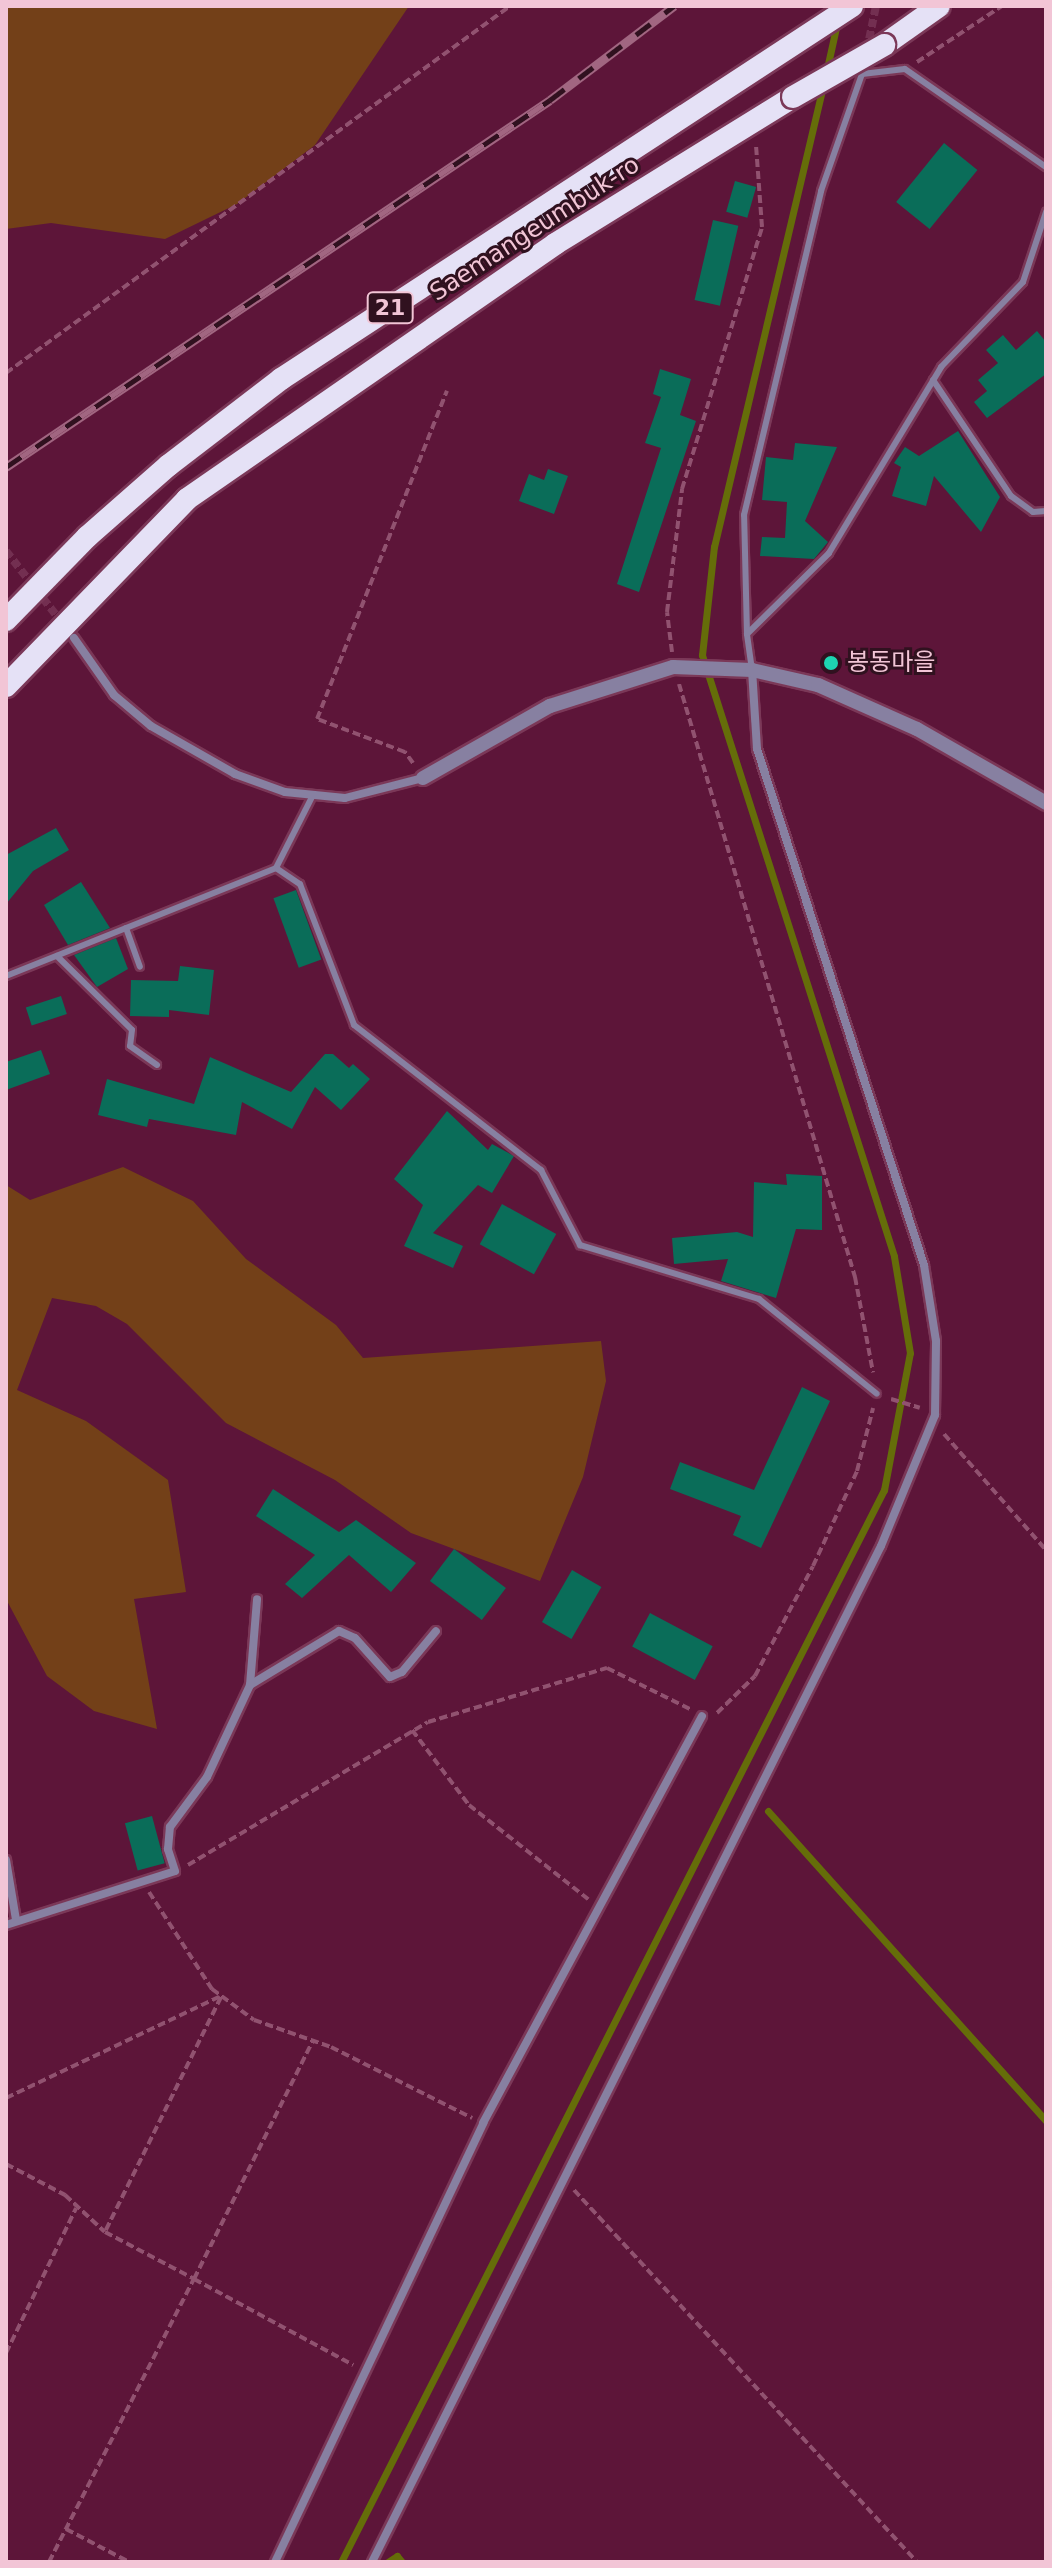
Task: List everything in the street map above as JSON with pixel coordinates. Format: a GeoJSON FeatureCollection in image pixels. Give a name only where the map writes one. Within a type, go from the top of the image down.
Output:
{"type":"FeatureCollection","features":[{"type":"Feature","properties":{"kind":"highway","name":"Saemangeumbuk-ro"},"geometry":{"type":"LineString","coordinates":[[6,620],[87,537],[169,465],[281,379],[852,6]]}},
{"type":"Feature","properties":{"kind":"highway","name":"Saemangeumbuk-ro"},"geometry":{"type":"LineString","coordinates":[[6,686],[187,499],[542,252],[793,97],[884,45],[939,6]]}},
{"type":"Feature","properties":{"kind":"street"},"geometry":{"type":"LineString","coordinates":[[74,638],[114,695],[151,726],[235,774],[285,792],[345,798],[423,778],[550,706],[673,667],[752,670],[818,685],[917,729],[1046,803]]}},
{"type":"Feature","properties":{"kind":"street"},"geometry":{"type":"LineString","coordinates":[[372,2562],[881,1546],[935,1415],[936,1341],[924,1265],[757,749],[752,670]]}},
{"type":"Feature","properties":{"kind":"street"},"geometry":{"type":"LineString","coordinates":[[6,1925],[175,1871],[168,1849],[170,1827],[207,1777],[250,1685],[257,1599]]}},
{"type":"Feature","properties":{"kind":"street"},"geometry":{"type":"LineString","coordinates":[[250,1685],[339,1631],[355,1638],[390,1677],[402,1672],[436,1631]]}},
{"type":"Feature","properties":{"kind":"street"},"geometry":{"type":"LineString","coordinates":[[275,2562],[483,2123],[702,1716]]}},
{"type":"Feature","properties":{"kind":"street"},"geometry":{"type":"LineString","coordinates":[[6,1860],[16,1920]]}},
{"type":"Feature","properties":{"kind":"lane"},"geometry":{"type":"LineString","coordinates":[[752,670],[747,634],[744,515],[821,191],[862,74],[905,69],[1046,167]]}},
{"type":"Feature","properties":{"kind":"lane"},"geometry":{"type":"LineString","coordinates":[[747,634],[829,553],[933,380],[1023,282],[1046,212]]}},
{"type":"Feature","properties":{"kind":"lane"},"geometry":{"type":"LineString","coordinates":[[933,380],[1011,496],[1033,512],[1046,511]]}},
{"type":"Feature","properties":{"kind":"lane"},"geometry":{"type":"LineString","coordinates":[[6,976],[276,868],[313,795]]}},
{"type":"Feature","properties":{"kind":"lane"},"geometry":{"type":"LineString","coordinates":[[276,868],[300,884],[354,1025],[541,1170],[580,1245],[759,1299],[877,1394]]}},
{"type":"Feature","properties":{"kind":"lane"},"geometry":{"type":"LineString","coordinates":[[126,928],[140,967]]}},
{"type":"Feature","properties":{"kind":"lane"},"geometry":{"type":"LineString","coordinates":[[57,956],[132,1030],[130,1046],[157,1065]]}},
{"type":"Feature","properties":{"kind":"path"},"geometry":{"type":"LineString","coordinates":[[6,373],[510,6]]}},
{"type":"Feature","properties":{"kind":"path"},"geometry":{"type":"LineString","coordinates":[[905,69],[1002,6]]}},
{"type":"Feature","properties":{"kind":"path"},"geometry":{"type":"LineString","coordinates":[[423,778],[405,752],[317,719],[447,391]]}},
{"type":"Feature","properties":{"kind":"path"},"geometry":{"type":"LineString","coordinates":[[175,1871],[412,1730],[607,1668],[710,1720],[755,1676],[857,1471],[877,1394]]}},
{"type":"Feature","properties":{"kind":"path"},"geometry":{"type":"LineString","coordinates":[[889,1398],[935,1415],[949,1444],[1046,1550]]}},
{"type":"Feature","properties":{"kind":"path"},"geometry":{"type":"LineString","coordinates":[[412,1730],[469,1805],[599,1908]]}},
{"type":"Feature","properties":{"kind":"path"},"geometry":{"type":"LineString","coordinates":[[141,1880],[221,1997],[254,2020],[313,2040],[483,2123]]}},
{"type":"Feature","properties":{"kind":"path"},"geometry":{"type":"LineString","coordinates":[[6,2098],[221,1997]]}},
{"type":"Feature","properties":{"kind":"path"},"geometry":{"type":"LineString","coordinates":[[105,2232],[221,1997]]}},
{"type":"Feature","properties":{"kind":"path"},"geometry":{"type":"LineString","coordinates":[[49,2562],[313,2040]]}},
{"type":"Feature","properties":{"kind":"path"},"geometry":{"type":"LineString","coordinates":[[6,2164],[65,2195],[105,2232],[366,2371]]}},
{"type":"Feature","properties":{"kind":"path"},"geometry":{"type":"LineString","coordinates":[[564,2180],[917,2562]]}},
{"type":"Feature","properties":{"kind":"path"},"geometry":{"type":"LineString","coordinates":[[6,2353],[76,2208]]}},
{"type":"Feature","properties":{"kind":"path"},"geometry":{"type":"LineString","coordinates":[[66,2529],[129,2562]]}},
{"type":"Feature","properties":{"kind":"shaded area"},"geometry":{"type":"Polygon","coordinates":[[[6,6],[409,6],[315,145],[237,204],[165,239],[51,223],[6,229],[6,6]]]}},
{"type":"Feature","properties":{"kind":"shaded area"},"geometry":{"type":"Polygon","coordinates":[[[123,1167],[193,1201],[246,1259],[336,1325],[363,1358],[601,1341],[606,1381],[583,1477],[540,1581],[411,1533],[335,1480],[226,1423],[127,1324],[96,1306],[52,1298],[17,1390],[86,1421],[168,1480],[186,1592],[134,1599],[157,1729],[94,1711],[47,1676],[6,1599],[6,1185],[30,1200],[123,1167]]]}},
{"type":"Feature","properties":{"kind":"building"},"geometry":{"type":"Polygon","coordinates":[[[944,143],[977,170],[930,229],[896,202],[944,143]]]}},
{"type":"Feature","properties":{"kind":"building"},"geometry":{"type":"Polygon","coordinates":[[[735,181],[756,187],[747,218],[726,212],[735,181]]]}},
{"type":"Feature","properties":{"kind":"building"},"geometry":{"type":"Polygon","coordinates":[[[713,220],[738,226],[720,306],[695,300],[713,220]]]}},
{"type":"Feature","properties":{"kind":"building"},"geometry":{"type":"Polygon","coordinates":[[[1037,331],[1046,342],[1046,374],[987,418],[974,402],[987,391],[978,380],[998,363],[986,350],[1003,335],[1016,350],[1037,331]]]}},
{"type":"Feature","properties":{"kind":"building"},"geometry":{"type":"Polygon","coordinates":[[[660,369],[691,379],[680,415],[696,421],[639,592],[617,584],[661,448],[645,443],[661,397],[653,394],[660,369]]]}},
{"type":"Feature","properties":{"kind":"building"},"geometry":{"type":"Polygon","coordinates":[[[958,431],[1000,497],[981,532],[934,476],[926,506],[892,496],[901,467],[894,463],[905,447],[919,456],[958,431]]]}},
{"type":"Feature","properties":{"kind":"building"},"geometry":{"type":"Polygon","coordinates":[[[795,443],[837,447],[805,521],[828,542],[814,559],[760,556],[762,537],[785,538],[787,502],[762,500],[766,457],[793,460],[795,443]]]}},
{"type":"Feature","properties":{"kind":"building"},"geometry":{"type":"Polygon","coordinates":[[[548,469],[568,476],[554,514],[519,501],[529,474],[544,480],[548,469]]]}},
{"type":"Feature","properties":{"kind":"building"},"geometry":{"type":"Polygon","coordinates":[[[56,828],[69,850],[33,871],[6,904],[6,855],[56,828]]]}},
{"type":"Feature","properties":{"kind":"building"},"geometry":{"type":"Polygon","coordinates":[[[81,882],[110,928],[68,945],[44,905],[81,882]]]}},
{"type":"Feature","properties":{"kind":"building"},"geometry":{"type":"Polygon","coordinates":[[[296,890],[321,960],[299,968],[273,898],[296,890]]]}},
{"type":"Feature","properties":{"kind":"building"},"geometry":{"type":"Polygon","coordinates":[[[116,938],[128,969],[97,987],[74,955],[116,938]]]}},
{"type":"Feature","properties":{"kind":"building"},"geometry":{"type":"Polygon","coordinates":[[[180,966],[214,970],[209,1015],[169,1010],[169,1017],[130,1016],[131,980],[178,981],[180,966]]]}},
{"type":"Feature","properties":{"kind":"building"},"geometry":{"type":"Polygon","coordinates":[[[61,996],[67,1014],[32,1026],[26,1007],[61,996]]]}},
{"type":"Feature","properties":{"kind":"building"},"geometry":{"type":"Polygon","coordinates":[[[41,1050],[50,1074],[6,1090],[6,1062],[41,1050]]]}},
{"type":"Feature","properties":{"kind":"building"},"geometry":{"type":"Polygon","coordinates":[[[325,1054],[333,1054],[349,1068],[353,1064],[370,1079],[341,1110],[315,1087],[292,1129],[242,1102],[236,1135],[149,1119],[147,1127],[98,1115],[107,1079],[194,1104],[210,1057],[291,1092],[325,1054]]]}},
{"type":"Feature","properties":{"kind":"building"},"geometry":{"type":"Polygon","coordinates":[[[447,1111],[488,1150],[492,1144],[514,1156],[492,1193],[478,1185],[433,1233],[463,1246],[453,1268],[404,1246],[423,1205],[394,1179],[447,1111]]]}},
{"type":"Feature","properties":{"kind":"building"},"geometry":{"type":"Polygon","coordinates":[[[786,1174],[822,1176],[822,1230],[796,1229],[776,1298],[721,1281],[728,1259],[674,1264],[672,1238],[737,1232],[753,1237],[754,1182],[787,1185],[786,1174]]]}},
{"type":"Feature","properties":{"kind":"building"},"geometry":{"type":"Polygon","coordinates":[[[502,1204],[556,1234],[534,1274],[480,1244],[502,1204]]]}},
{"type":"Feature","properties":{"kind":"building"},"geometry":{"type":"Polygon","coordinates":[[[802,1387],[830,1401],[761,1548],[733,1535],[741,1516],[670,1489],[680,1462],[754,1490],[802,1387]]]}},
{"type":"Feature","properties":{"kind":"building"},"geometry":{"type":"Polygon","coordinates":[[[273,1489],[339,1532],[356,1520],[416,1563],[391,1592],[349,1555],[302,1598],[285,1584],[315,1555],[256,1516],[273,1489]]]}},
{"type":"Feature","properties":{"kind":"building"},"geometry":{"type":"Polygon","coordinates":[[[454,1549],[506,1588],[482,1620],[430,1581],[454,1549]]]}},
{"type":"Feature","properties":{"kind":"building"},"geometry":{"type":"Polygon","coordinates":[[[572,1570],[601,1587],[571,1639],[542,1622],[572,1570]]]}},
{"type":"Feature","properties":{"kind":"building"},"geometry":{"type":"Polygon","coordinates":[[[650,1613],[713,1646],[695,1680],[632,1647],[650,1613]]]}},
{"type":"Feature","properties":{"kind":"building"},"geometry":{"type":"Polygon","coordinates":[[[152,1816],[165,1863],[138,1871],[125,1823],[152,1816]]]}},
{"type":"Feature","properties":{"kind":"waterway"},"geometry":{"type":"LineString","coordinates":[[826,73],[837,23]]}},
{"type":"Feature","properties":{"kind":"waterway"},"geometry":{"type":"LineString","coordinates":[[341,2562],[884,1490],[910,1353],[894,1256],[702,655],[714,547],[823,85]]}},
{"type":"Feature","properties":{"kind":"waterway"},"geometry":{"type":"LineString","coordinates":[[768,1811],[1046,2121]]}},
{"type":"Feature","properties":{"kind":"waterway"},"geometry":{"type":"LineString","coordinates":[[388,2562],[397,2556],[402,2562]]}},
{"type":"Feature","properties":{"kind":"tunnel"},"geometry":{"type":"LineString","coordinates":[[862,74],[876,6]]}},
{"type":"Feature","properties":{"kind":"tunnel"},"geometry":{"type":"LineString","coordinates":[[6,551],[63,624]]}},
{"type":"Feature","properties":{"kind":"railway"},"geometry":{"type":"LineString","coordinates":[[6,467],[550,100],[674,6]]}},
{"type":"Feature","properties":{"kind":"place","name":"봉동마을"},"geometry":{"type":"Point","coordinates":[831,663]}}]}
